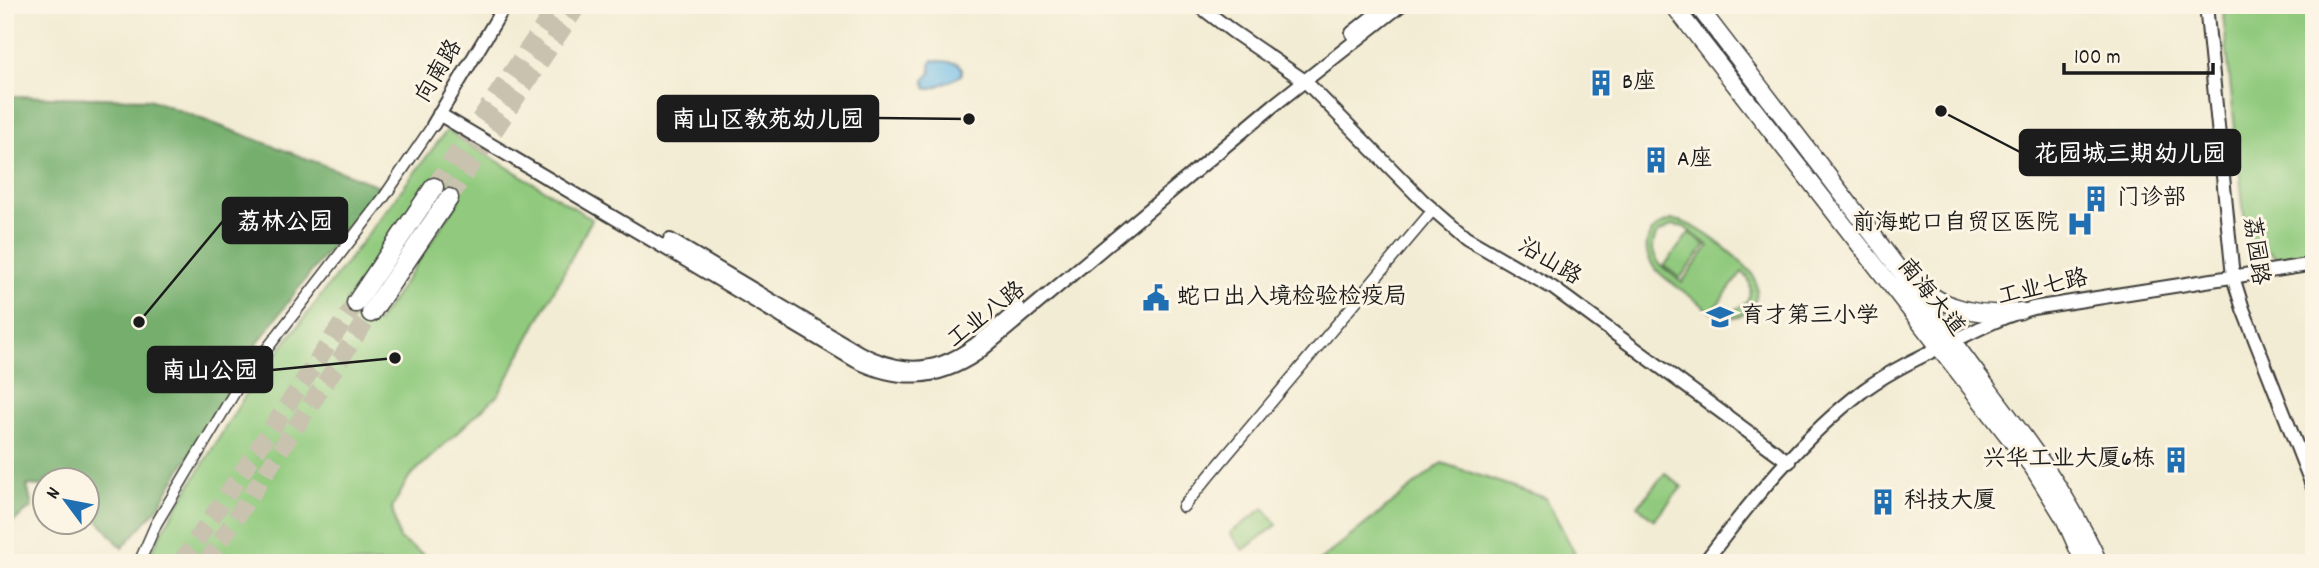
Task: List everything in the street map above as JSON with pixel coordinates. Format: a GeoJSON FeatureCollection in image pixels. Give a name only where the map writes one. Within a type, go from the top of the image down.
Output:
{"type":"FeatureCollection","features":[{"type":"Feature","properties":{"kind":"highway"},"geometry":{"type":"LineString","coordinates":[[363,308],[442,192]]}},
{"type":"Feature","properties":{"kind":"main road","name":"南海大道"},"geometry":{"type":"LineString","coordinates":[[1673,5],[2060,487],[2099,563]]}},
{"type":"Feature","properties":{"kind":"main road","name":"南海大道"},"geometry":{"type":"LineString","coordinates":[[1697,5],[1904,275],[1963,376],[2045,485],[2064,518],[2084,563]]}},
{"type":"Feature","properties":{"kind":"main road"},"geometry":{"type":"LineString","coordinates":[[1904,275],[1923,290],[1964,309],[2000,314],[2020,312]]}},
{"type":"Feature","properties":{"kind":"street","name":"向南路"},"geometry":{"type":"LineString","coordinates":[[439,115],[505,5]]}},
{"type":"Feature","properties":{"kind":"street","name":"沿山路"},"geometry":{"type":"LineString","coordinates":[[1198,5],[1302,79],[1433,210],[1466,238],[1553,288],[1789,462]]}},
{"type":"Feature","properties":{"kind":"street","name":"工业八路"},"geometry":{"type":"LineString","coordinates":[[439,115],[860,353],[886,364],[915,368],[943,364],[971,348],[1302,79],[1387,5]]}},
{"type":"Feature","properties":{"kind":"street","name":"工业八路"},"geometry":{"type":"LineString","coordinates":[[1302,79],[1401,5]]}},
{"type":"Feature","properties":{"kind":"street","name":"荔园路"},"geometry":{"type":"LineString","coordinates":[[2206,5],[2233,277],[2242,309],[2314,490]]}},
{"type":"Feature","properties":{"kind":"street"},"geometry":{"type":"LineString","coordinates":[[138,563],[156,524],[239,385],[384,197],[439,115]]}},
{"type":"Feature","properties":{"kind":"street"},"geometry":{"type":"LineString","coordinates":[[1183,507],[1433,210]]}},
{"type":"Feature","properties":{"kind":"street","name":"工业七路"},"geometry":{"type":"LineString","coordinates":[[1704,563],[1757,497],[1830,419],[1866,389],[1910,361],[2020,312],[2066,302],[2314,264]]}},
{"type":"Feature","properties":{"kind":"green space"},"geometry":{"type":"Polygon","coordinates":[[[2231,5],[2314,5],[2314,252],[2277,258],[2246,234],[2223,14],[2231,5]]]}},
{"type":"Feature","properties":{"kind":"green space"},"geometry":{"type":"Polygon","coordinates":[[[5,96],[149,99],[379,186],[252,351],[157,509],[122,548],[102,525],[102,466],[32,466],[32,485],[27,485],[32,507],[5,528],[5,96]]]}},
{"type":"Feature","properties":{"kind":"green space"},"geometry":{"type":"Polygon","coordinates":[[[447,130],[592,219],[499,394],[409,477],[392,508],[399,539],[437,563],[145,563],[244,397],[447,130]],[[430,181],[346,302],[377,323],[459,200],[430,181]]]}},
{"type":"Feature","properties":{"kind":"green space"},"geometry":{"type":"Polygon","coordinates":[[[1672,220],[1702,232],[1725,248],[1751,272],[1757,291],[1756,299],[1748,310],[1731,318],[1718,316],[1659,273],[1648,257],[1648,239],[1654,229],[1672,220]],[[1673,225],[1657,234],[1653,250],[1658,262],[1682,282],[1709,246],[1684,227],[1673,225]],[[1742,272],[1715,308],[1731,312],[1746,303],[1750,286],[1742,272]]]}},
{"type":"Feature","properties":{"kind":"green space"},"geometry":{"type":"Polygon","coordinates":[[[1689,233],[1706,245],[1680,278],[1664,266],[1689,233]]]}},
{"type":"Feature","properties":{"kind":"green space"},"geometry":{"type":"Polygon","coordinates":[[[1442,463],[1546,498],[1580,563],[1317,563],[1442,463]]]}},
{"type":"Feature","properties":{"kind":"green space"},"geometry":{"type":"Polygon","coordinates":[[[1665,473],[1682,487],[1654,520],[1638,506],[1665,473]]]}},
{"type":"Feature","properties":{"kind":"green space"},"geometry":{"type":"Polygon","coordinates":[[[1264,508],[1277,525],[1243,550],[1230,533],[1264,508]]]}},
{"type":"Feature","properties":{"kind":"water"},"geometry":{"type":"Polygon","coordinates":[[[933,60],[957,63],[962,68],[962,74],[927,89],[924,80],[931,73],[930,65],[933,60]]]}},
{"type":"Feature","properties":{"kind":"tunnel"},"geometry":{"type":"LineString","coordinates":[[434,187],[558,5]]}},
{"type":"Feature","properties":{"kind":"tunnel"},"geometry":{"type":"LineString","coordinates":[[449,198],[578,5]]}},
{"type":"Feature","properties":{"kind":"tunnel"},"geometry":{"type":"LineString","coordinates":[[181,563],[356,303]]}},
{"type":"Feature","properties":{"kind":"tunnel"},"geometry":{"type":"LineString","coordinates":[[206,563],[371,313]]}},
{"type":"Feature","properties":{"kind":"place","name":"B座"},"geometry":{"type":"Point","coordinates":[1601,83]}},
{"type":"Feature","properties":{"kind":"place","name":"花园城三期幼儿园"},"geometry":{"type":"Point","coordinates":[1941,111]}},
{"type":"Feature","properties":{"kind":"place","name":"南山区教苑幼儿园"},"geometry":{"type":"Point","coordinates":[969,119]}},
{"type":"Feature","properties":{"kind":"place","name":"A座"},"geometry":{"type":"Point","coordinates":[1656,160]}},
{"type":"Feature","properties":{"kind":"place","name":"门诊部"},"geometry":{"type":"Point","coordinates":[2096,199]}},
{"type":"Feature","properties":{"kind":"place","name":"前海蛇口自贸区医院"},"geometry":{"type":"Point","coordinates":[2080,224]}},
{"type":"Feature","properties":{"kind":"place","name":"蛇口出入境检验检疫局"},"geometry":{"type":"Point","coordinates":[1156,298]}},
{"type":"Feature","properties":{"kind":"place","name":"育才第三小学"},"geometry":{"type":"Point","coordinates":[1720,317]}},
{"type":"Feature","properties":{"kind":"place","name":"荔林公园"},"geometry":{"type":"Point","coordinates":[139,322]}},
{"type":"Feature","properties":{"kind":"place","name":"南山公园"},"geometry":{"type":"Point","coordinates":[395,358]}},
{"type":"Feature","properties":{"kind":"place","name":"兴华工业大厦6栋"},"geometry":{"type":"Point","coordinates":[2176,460]}},
{"type":"Feature","properties":{"kind":"place","name":"科技大厦"},"geometry":{"type":"Point","coordinates":[1883,502]}}]}
